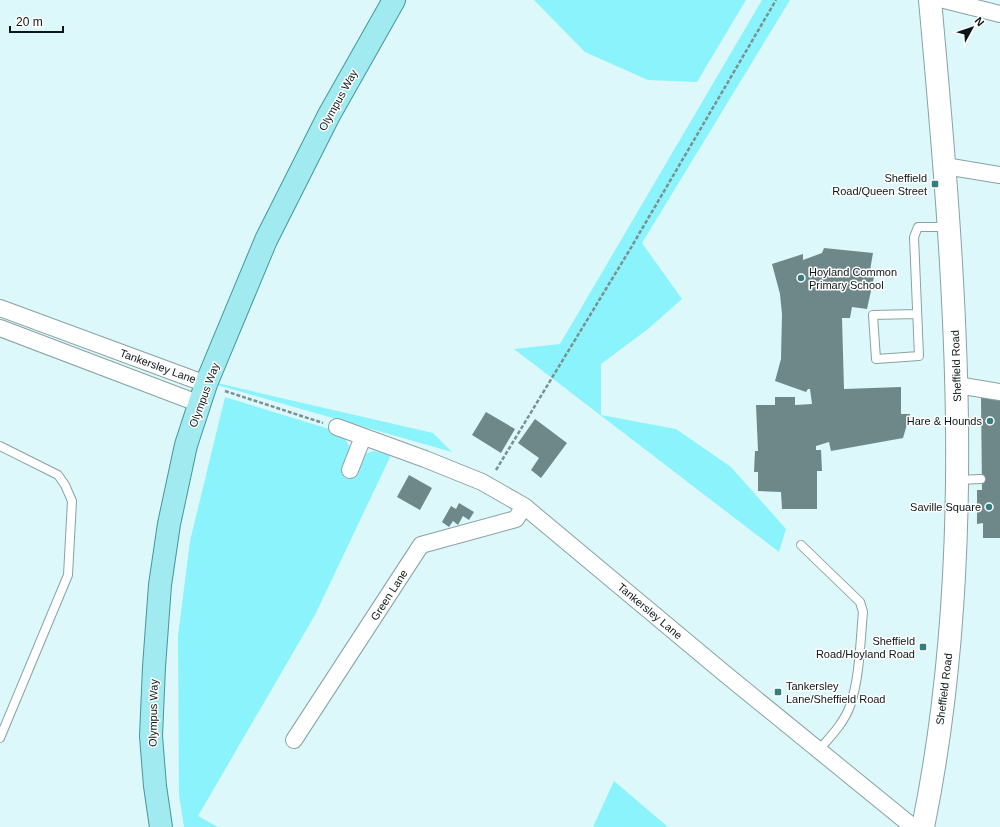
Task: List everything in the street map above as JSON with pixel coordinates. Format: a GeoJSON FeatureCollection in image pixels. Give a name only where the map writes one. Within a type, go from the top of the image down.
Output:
{"type":"FeatureCollection","features":[{"type":"Feature","properties":{"kind":"main road","name":"Olympus Way"},"geometry":{"type":"LineString","coordinates":[[162,827],[155,786],[151,736],[154,667],[160,585],[169,524],[186,445],[203,394],[266,240],[329,115],[394,0]]}},
{"type":"Feature","properties":{"kind":"main road","name":"Sheffield Road"},"geometry":{"type":"LineString","coordinates":[[923,827],[933,775],[947,669],[956,551],[958,480],[958,385],[950,227],[930,0]]}},
{"type":"Feature","properties":{"kind":"street"},"geometry":{"type":"LineString","coordinates":[[944,0],[1000,14]]}},
{"type":"Feature","properties":{"kind":"street"},"geometry":{"type":"LineString","coordinates":[[945,166],[1000,175]]}},
{"type":"Feature","properties":{"kind":"street","name":"Tankersley Lane"},"geometry":{"type":"LineString","coordinates":[[0,308],[203,394]]}},
{"type":"Feature","properties":{"kind":"street","name":"Tankersley Lane"},"geometry":{"type":"LineString","coordinates":[[0,328],[203,394]]}},
{"type":"Feature","properties":{"kind":"street"},"geometry":{"type":"LineString","coordinates":[[958,385],[1000,392]]}},
{"type":"Feature","properties":{"kind":"street","name":"Tankersley Lane"},"geometry":{"type":"LineString","coordinates":[[336,427],[425,459],[487,484],[524,506],[818,751],[913,827]]}},
{"type":"Feature","properties":{"kind":"street"},"geometry":{"type":"LineString","coordinates":[[350,470],[363,437]]}},
{"type":"Feature","properties":{"kind":"street","name":"Green Lane"},"geometry":{"type":"LineString","coordinates":[[294,740],[421,545],[516,519],[524,506]]}},
{"type":"Feature","properties":{"kind":"lane"},"geometry":{"type":"LineString","coordinates":[[916,314],[873,315],[876,360],[919,356],[916,314],[914,238],[918,227],[950,227]]}},
{"type":"Feature","properties":{"kind":"lane"},"geometry":{"type":"LineString","coordinates":[[0,446],[58,475],[65,484],[72,501],[68,576],[0,738]]}},
{"type":"Feature","properties":{"kind":"lane"},"geometry":{"type":"LineString","coordinates":[[958,480],[982,479]]}},
{"type":"Feature","properties":{"kind":"lane"},"geometry":{"type":"LineString","coordinates":[[801,545],[860,602],[863,612],[856,682],[850,707],[840,724],[818,751]]}},
{"type":"Feature","properties":{"kind":"path"},"geometry":{"type":"LineString","coordinates":[[487,484],[625,258],[776,0]]}},
{"type":"Feature","properties":{"kind":"path","name":"Tankersley Lane"},"geometry":{"type":"LineString","coordinates":[[203,394],[336,427]]}},
{"type":"Feature","properties":{"kind":"shaded area"},"geometry":{"type":"Polygon","coordinates":[[[534,0],[746,0],[697,82],[648,80],[585,52],[534,0]]]}},
{"type":"Feature","properties":{"kind":"shaded area"},"geometry":{"type":"Polygon","coordinates":[[[762,0],[790,0],[642,243],[682,299],[648,329],[601,364],[601,415],[676,429],[731,467],[786,529],[779,552],[514,349],[560,344],[762,0]]]}},
{"type":"Feature","properties":{"kind":"shaded area"},"geometry":{"type":"Polygon","coordinates":[[[182,375],[433,433],[452,452],[182,375]]]}},
{"type":"Feature","properties":{"kind":"shaded area"},"geometry":{"type":"Polygon","coordinates":[[[225,397],[339,432],[344,437],[360,465],[365,454],[374,451],[391,455],[315,615],[198,816],[218,827],[184,827],[179,795],[178,636],[190,541],[225,397]]]}},
{"type":"Feature","properties":{"kind":"shaded area"},"geometry":{"type":"Polygon","coordinates":[[[614,781],[668,827],[593,827],[614,781]]]}},
{"type":"Feature","properties":{"kind":"building"},"geometry":{"type":"Polygon","coordinates":[[[824,248],[873,253],[869,276],[874,277],[867,309],[852,307],[850,318],[842,318],[844,389],[901,387],[901,414],[910,414],[903,438],[831,451],[829,442],[816,446],[816,450],[821,450],[822,471],[817,471],[817,509],[782,509],[781,492],[758,491],[758,472],[754,472],[755,451],[758,451],[756,405],[775,405],[775,397],[795,397],[795,405],[812,404],[810,389],[806,392],[775,381],[781,359],[782,314],[780,294],[772,264],[803,254],[803,260],[822,253],[824,248]]]}},
{"type":"Feature","properties":{"kind":"building"},"geometry":{"type":"Polygon","coordinates":[[[981,398],[1000,399],[1000,538],[983,538],[983,523],[977,524],[977,490],[982,490],[981,398]]]}},
{"type":"Feature","properties":{"kind":"building"},"geometry":{"type":"Polygon","coordinates":[[[486,412],[515,429],[501,453],[472,435],[486,412]]]}},
{"type":"Feature","properties":{"kind":"building"},"geometry":{"type":"Polygon","coordinates":[[[535,419],[567,443],[541,478],[531,470],[539,458],[518,443],[535,419]]]}},
{"type":"Feature","properties":{"kind":"building"},"geometry":{"type":"Polygon","coordinates":[[[409,475],[432,488],[420,510],[397,497],[409,475]]]}},
{"type":"Feature","properties":{"kind":"building"},"geometry":{"type":"Polygon","coordinates":[[[459,503],[474,512],[469,520],[463,516],[458,525],[453,521],[449,527],[442,522],[451,506],[456,509],[459,503]]]}},
{"type":"Feature","properties":{"kind":"place","name":"Sheffield Road/Queen Street"},"geometry":{"type":"Point","coordinates":[935,184]}},
{"type":"Feature","properties":{"kind":"place","name":"Hoyland Common Primary School"},"geometry":{"type":"Point","coordinates":[801,278]}},
{"type":"Feature","properties":{"kind":"place","name":"Hare & Hounds"},"geometry":{"type":"Point","coordinates":[990,421]}},
{"type":"Feature","properties":{"kind":"place","name":"Saville Square"},"geometry":{"type":"Point","coordinates":[989,507]}},
{"type":"Feature","properties":{"kind":"place","name":"Sheffield Road/Hoyland Road"},"geometry":{"type":"Point","coordinates":[923,647]}},
{"type":"Feature","properties":{"kind":"place","name":"Tankersley Lane/Sheffield Road"},"geometry":{"type":"Point","coordinates":[778,692]}}]}
